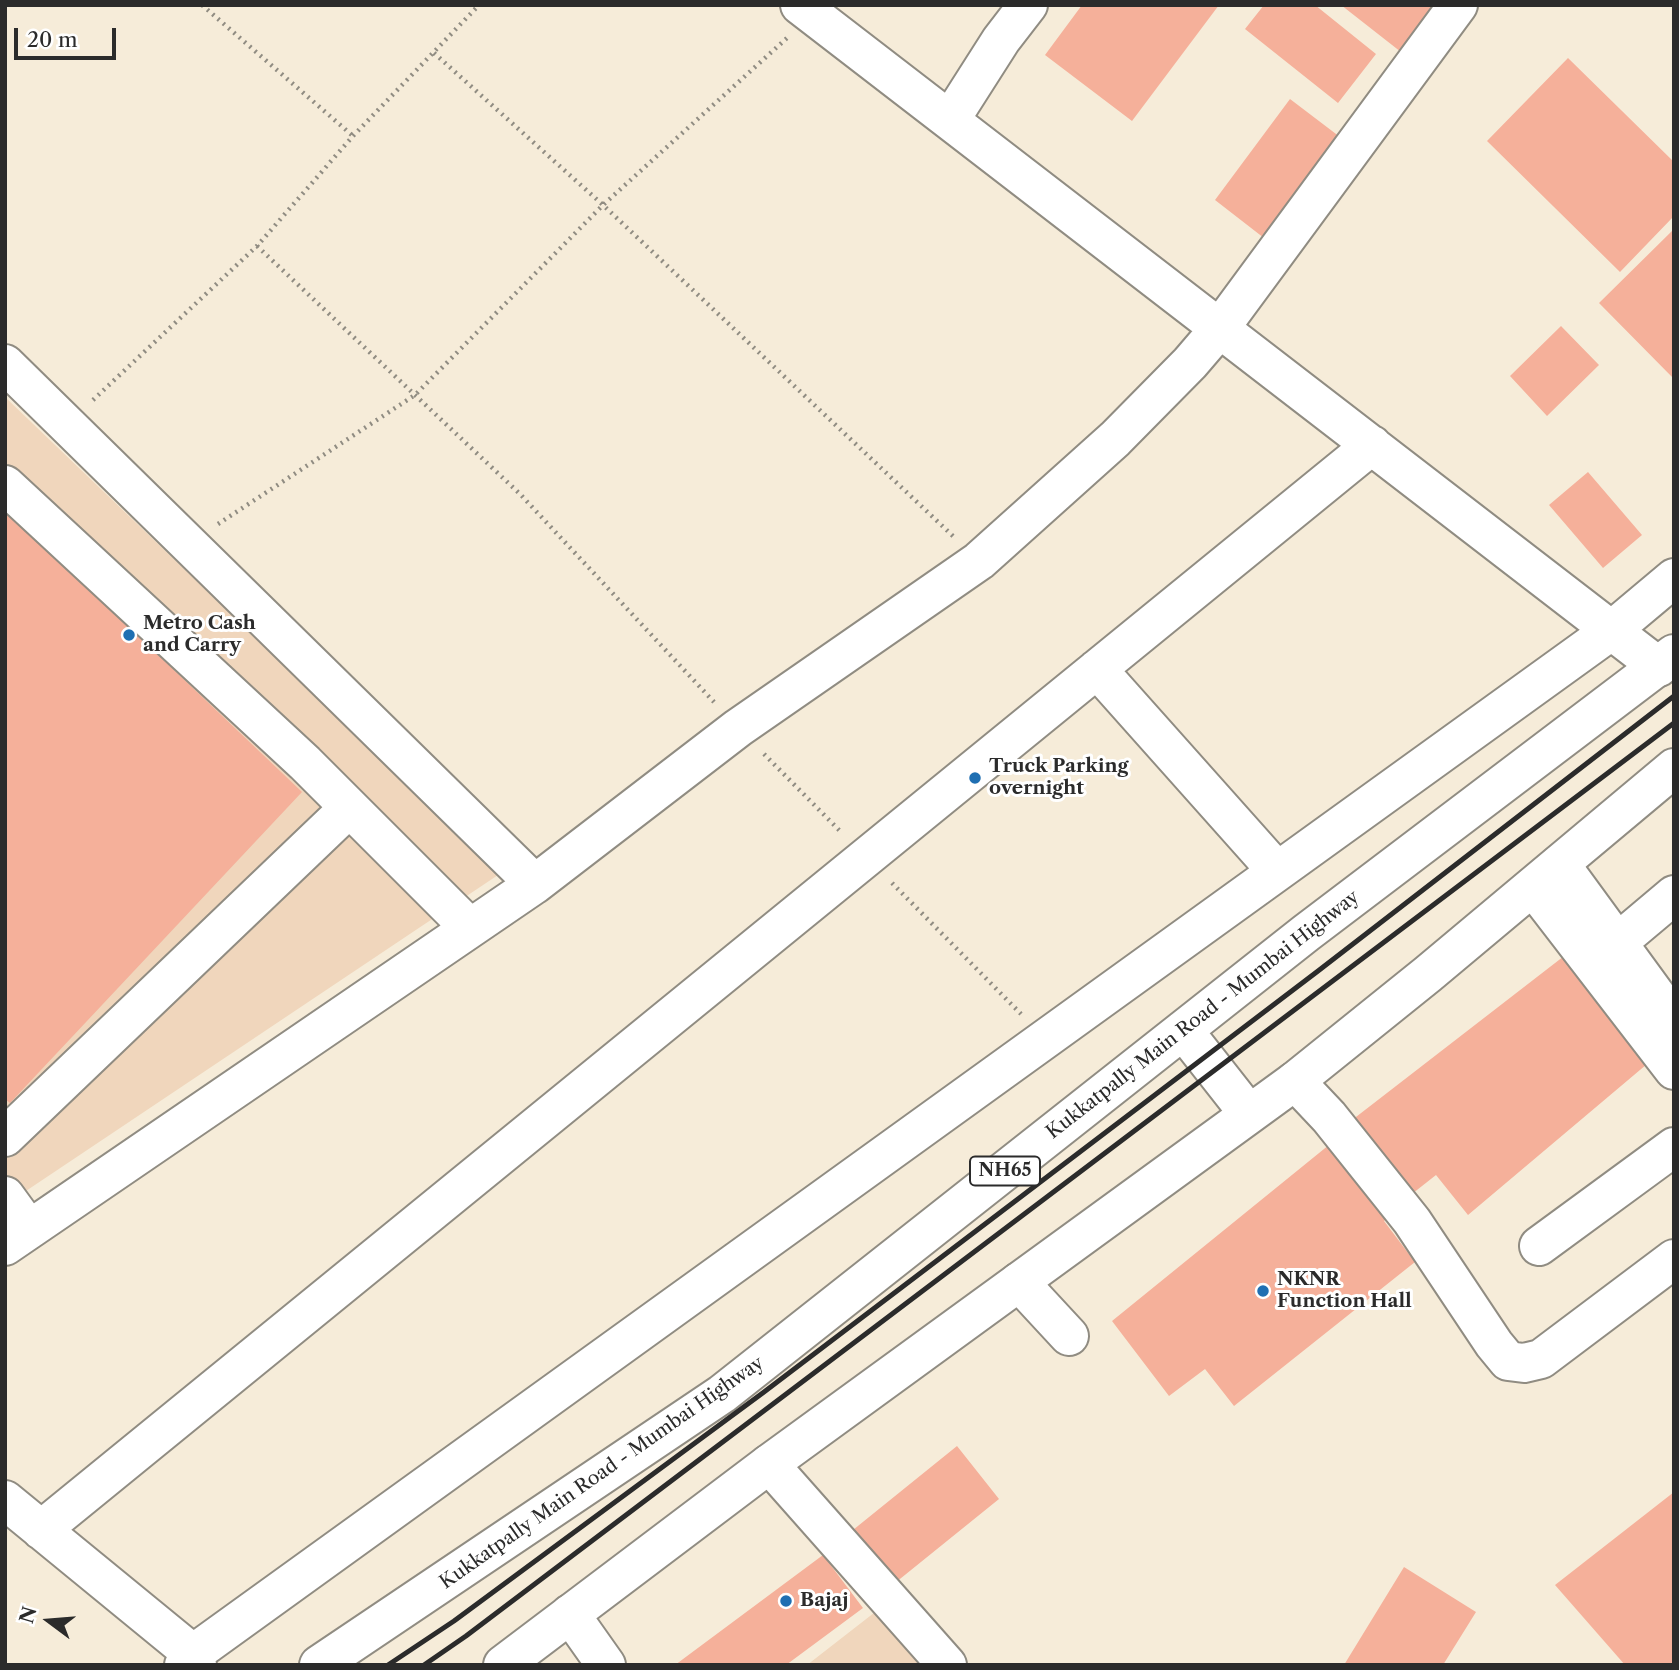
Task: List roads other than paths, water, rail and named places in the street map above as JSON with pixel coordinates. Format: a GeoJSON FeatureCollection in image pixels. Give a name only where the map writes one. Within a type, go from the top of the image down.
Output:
{"type":"FeatureCollection","features":[{"type":"Feature","properties":{"kind":"main road"},"geometry":{"type":"LineString","coordinates":[[950,120],[1001,40],[1028,5]]}},
{"type":"Feature","properties":{"kind":"main road"},"geometry":{"type":"LineString","coordinates":[[5,1196],[17,1238],[536,884],[738,728],[979,561],[1115,439],[1190,363],[1220,328],[1458,5]]}},
{"type":"Feature","properties":{"kind":"main road"},"geometry":{"type":"LineString","coordinates":[[807,10],[1612,630],[1666,660]]}},
{"type":"Feature","properties":{"kind":"main road"},"geometry":{"type":"LineString","coordinates":[[5,364],[536,884]]}},
{"type":"Feature","properties":{"kind":"main road"},"geometry":{"type":"LineString","coordinates":[[41,1530],[1372,445]]}},
{"type":"Feature","properties":{"kind":"main road"},"geometry":{"type":"LineString","coordinates":[[5,485],[305,763],[470,928]]}},
{"type":"Feature","properties":{"kind":"main road"},"geometry":{"type":"LineString","coordinates":[[5,1500],[192,1661],[1045,1039],[1612,630],[1674,578]]}},
{"type":"Feature","properties":{"kind":"main road","name":"Kukkatpally Main Road - Mumbai Highway"},"geometry":{"type":"LineString","coordinates":[[319,1665],[722,1394],[1307,933],[1666,660]]}},
{"type":"Feature","properties":{"kind":"main road"},"geometry":{"type":"LineString","coordinates":[[1097,669],[1278,871]]}},
{"type":"Feature","properties":{"kind":"main road"},"geometry":{"type":"LineString","coordinates":[[503,1665],[769,1464],[1295,1081],[1674,768]]}},
{"type":"Feature","properties":{"kind":"main road"},"geometry":{"type":"LineString","coordinates":[[5,1137],[349,808]]}},
{"type":"Feature","properties":{"kind":"main road"},"geometry":{"type":"LineString","coordinates":[[1546,875],[1617,943],[1674,1020]]}},
{"type":"Feature","properties":{"kind":"main road"},"geometry":{"type":"LineString","coordinates":[[1546,875],[1674,1070]]}},
{"type":"Feature","properties":{"kind":"main road"},"geometry":{"type":"LineString","coordinates":[[1617,943],[1674,895]]}},
{"type":"Feature","properties":{"kind":"main road"},"geometry":{"type":"LineString","coordinates":[[1183,1030],[1248,1114]]}},
{"type":"Feature","properties":{"kind":"main road"},"geometry":{"type":"LineString","coordinates":[[1295,1081],[1329,1117],[1412,1221],[1508,1361],[1524,1363],[1541,1360],[1674,1259]]}},
{"type":"Feature","properties":{"kind":"main road"},"geometry":{"type":"LineString","coordinates":[[1539,1246],[1674,1147]]}},
{"type":"Feature","properties":{"kind":"main road"},"geometry":{"type":"LineString","coordinates":[[1019,1282],[1069,1336]]}},
{"type":"Feature","properties":{"kind":"main road"},"geometry":{"type":"LineString","coordinates":[[769,1464],[947,1665]]}},
{"type":"Feature","properties":{"kind":"main road"},"geometry":{"type":"LineString","coordinates":[[570,1614],[606,1665]]}},
{"type":"Feature","properties":{"kind":"railway"},"geometry":{"type":"LineString","coordinates":[[388,1665],[454,1621],[764,1392],[1318,971],[1674,696]]}},
{"type":"Feature","properties":{"kind":"railway"},"geometry":{"type":"LineString","coordinates":[[424,1665],[466,1636],[1674,723]]}},
{"type":"Feature","properties":{"kind":"place","name":"Metro Cash and Carry"},"geometry":{"type":"Point","coordinates":[129,635]}},
{"type":"Feature","properties":{"kind":"place","name":"Truck Parking overnight"},"geometry":{"type":"Point","coordinates":[975,778]}},
{"type":"Feature","properties":{"kind":"place","name":"NKNR Function Hall"},"geometry":{"type":"Point","coordinates":[1263,1291]}},
{"type":"Feature","properties":{"kind":"place","name":"Bajaj"},"geometry":{"type":"Point","coordinates":[786,1601]}}]}
